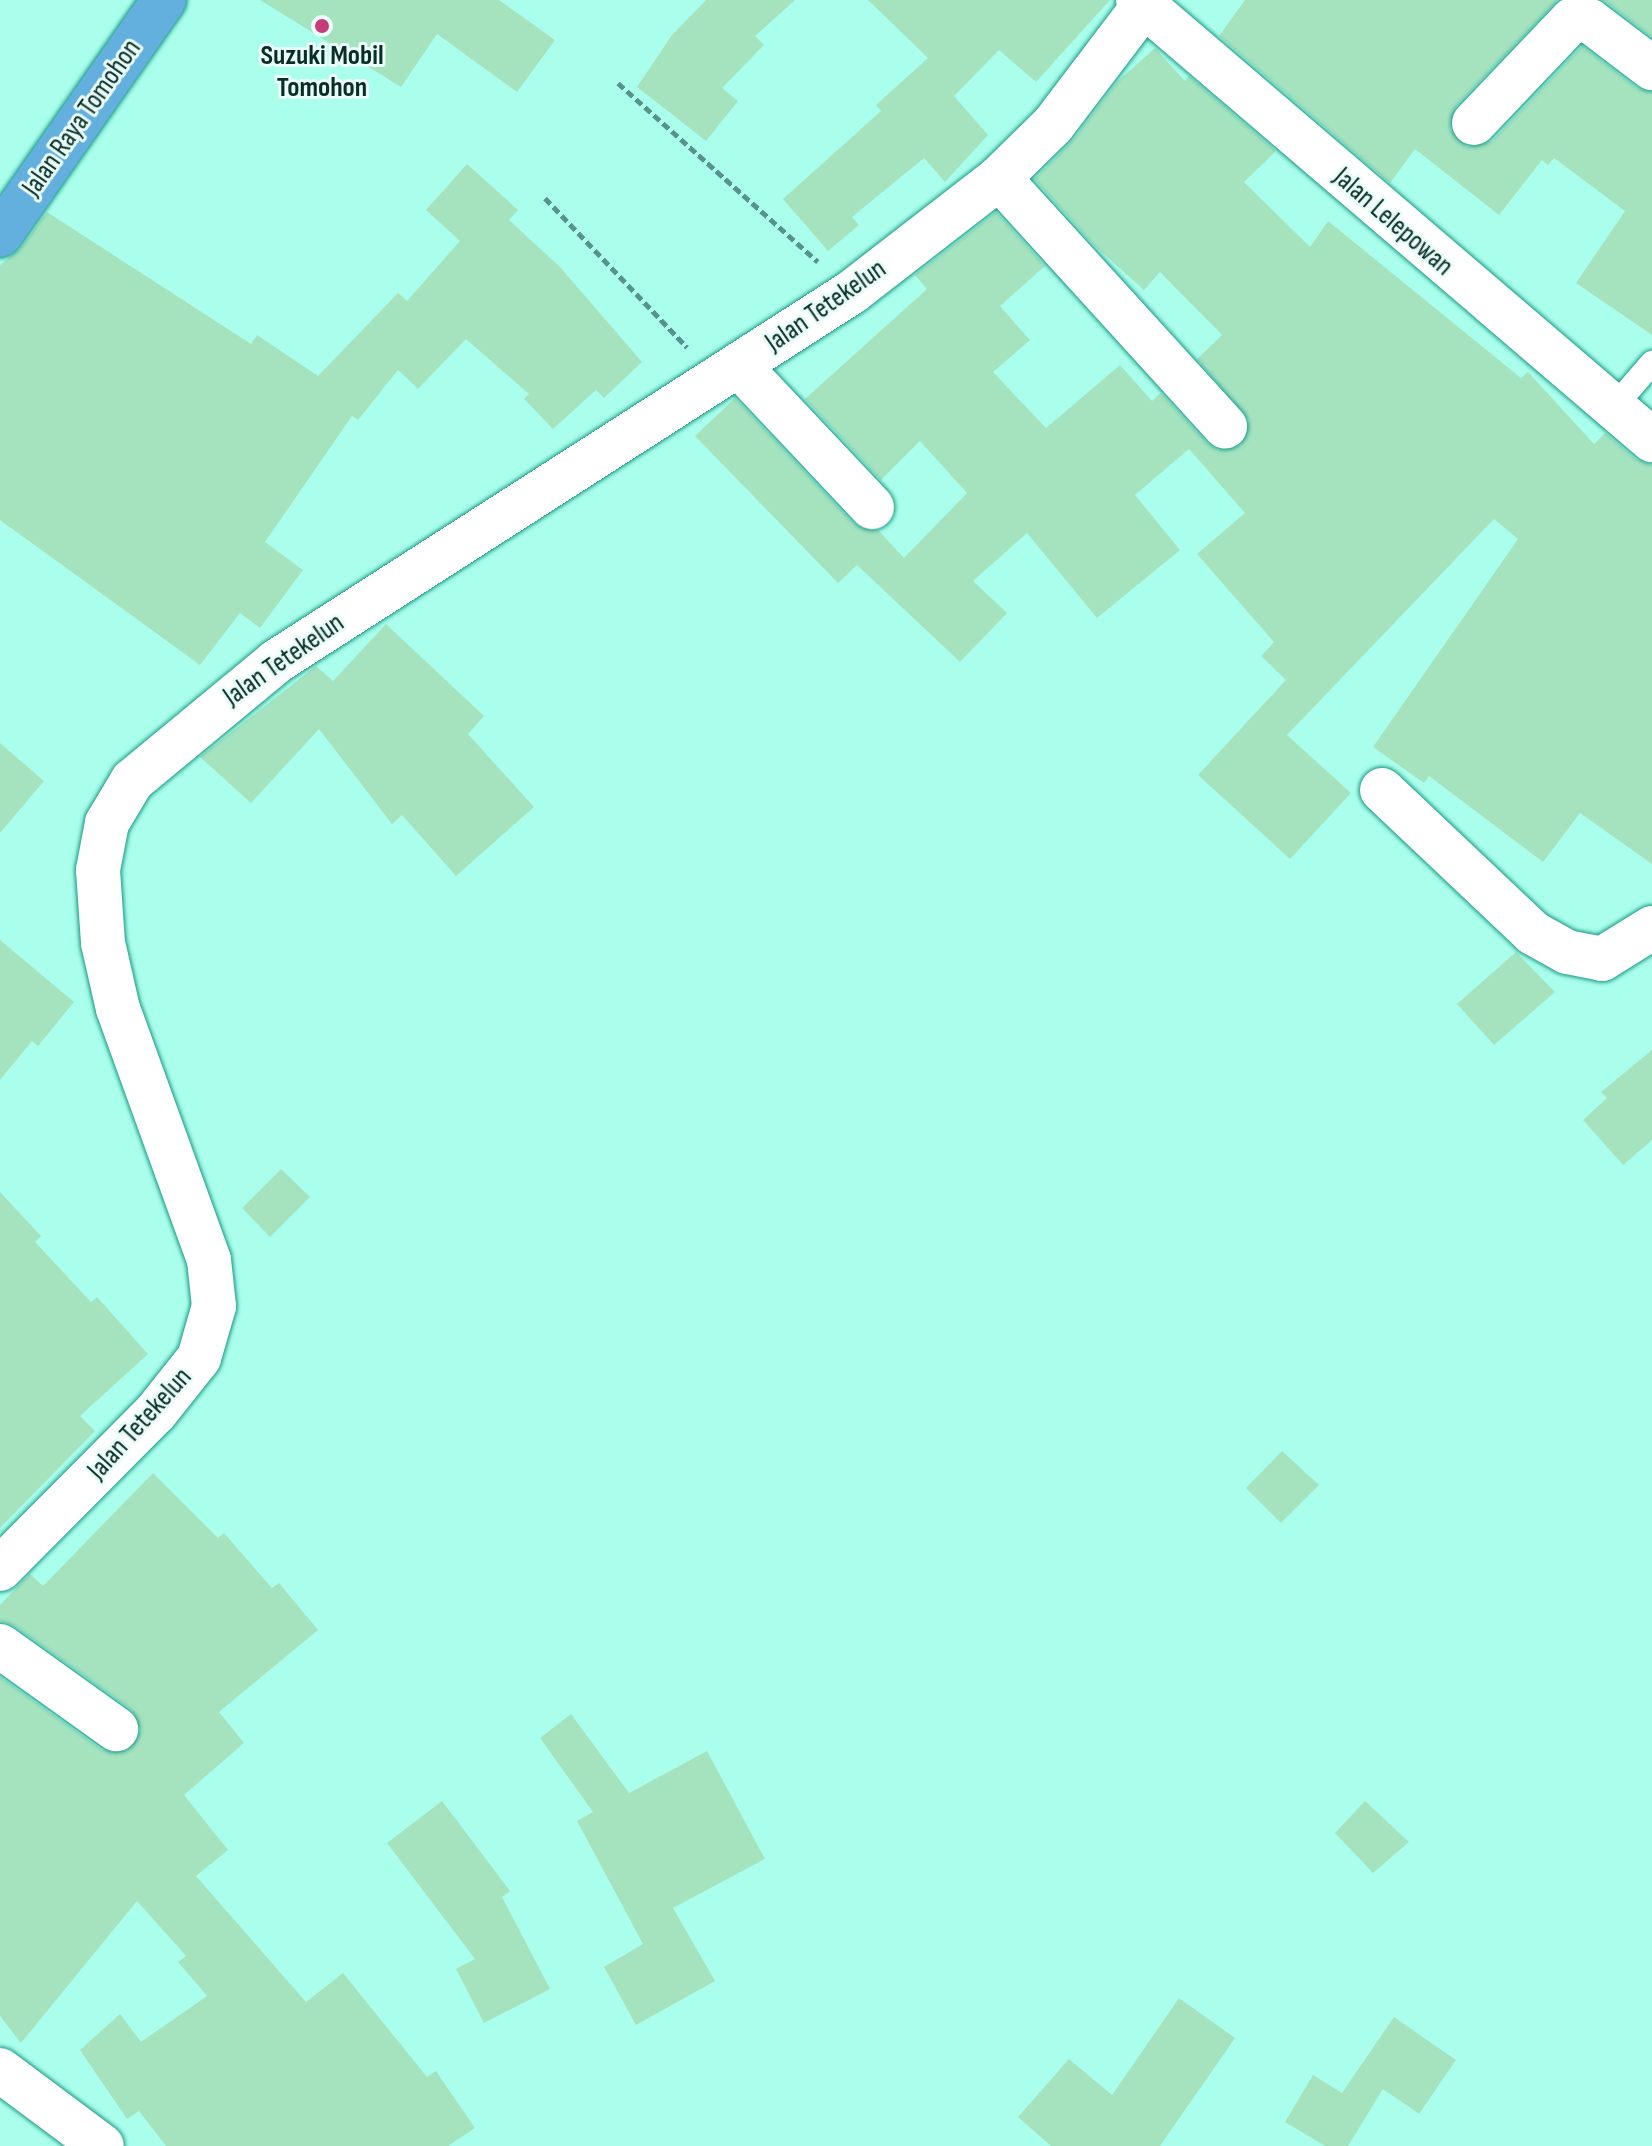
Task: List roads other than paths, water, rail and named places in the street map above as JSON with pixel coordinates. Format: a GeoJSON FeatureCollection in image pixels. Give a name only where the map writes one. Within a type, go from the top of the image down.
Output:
{"type":"FeatureCollection","features":[{"type":"Feature","properties":{"kind":"highway","name":"Jalan Raya Tomohon"},"geometry":{"type":"LineString","coordinates":[[0,235],[164,0]]}},
{"type":"Feature","properties":{"kind":"street","name":"Jalan Tetekelun"},"geometry":{"type":"LineString","coordinates":[[4,1557],[156,1412],[199,1358],[214,1306],[209,1260],[118,1009],[103,943],[98,870],[113,812],[132,781],[183,734],[277,661],[852,292],[999,178],[1089,84],[1144,2]]}},
{"type":"Feature","properties":{"kind":"street","name":"Jalan Lelepowan"},"geometry":{"type":"LineString","coordinates":[[1144,2],[1652,440]]}},
{"type":"Feature","properties":{"kind":"street"},"geometry":{"type":"LineString","coordinates":[[1474,123],[1572,20],[1590,21],[1652,68]]}},
{"type":"Feature","properties":{"kind":"street"},"geometry":{"type":"LineString","coordinates":[[999,178],[1225,426]]}},
{"type":"Feature","properties":{"kind":"street"},"geometry":{"type":"LineString","coordinates":[[728,373],[872,507]]}},
{"type":"Feature","properties":{"kind":"street"},"geometry":{"type":"LineString","coordinates":[[1382,790],[1533,933],[1567,952],[1602,959],[1652,928]]}},
{"type":"Feature","properties":{"kind":"street"},"geometry":{"type":"LineString","coordinates":[[0,1646],[116,1729]]}},
{"type":"Feature","properties":{"kind":"street"},"geometry":{"type":"LineString","coordinates":[[0,2070],[102,2146]]}},
{"type":"Feature","properties":{"kind":"lane"},"geometry":{"type":"LineString","coordinates":[[1613,408],[1652,363]]}},
{"type":"Feature","properties":{"kind":"place","name":"Suzuki Mobil Tomohon"},"geometry":{"type":"Point","coordinates":[322,26]}}]}
